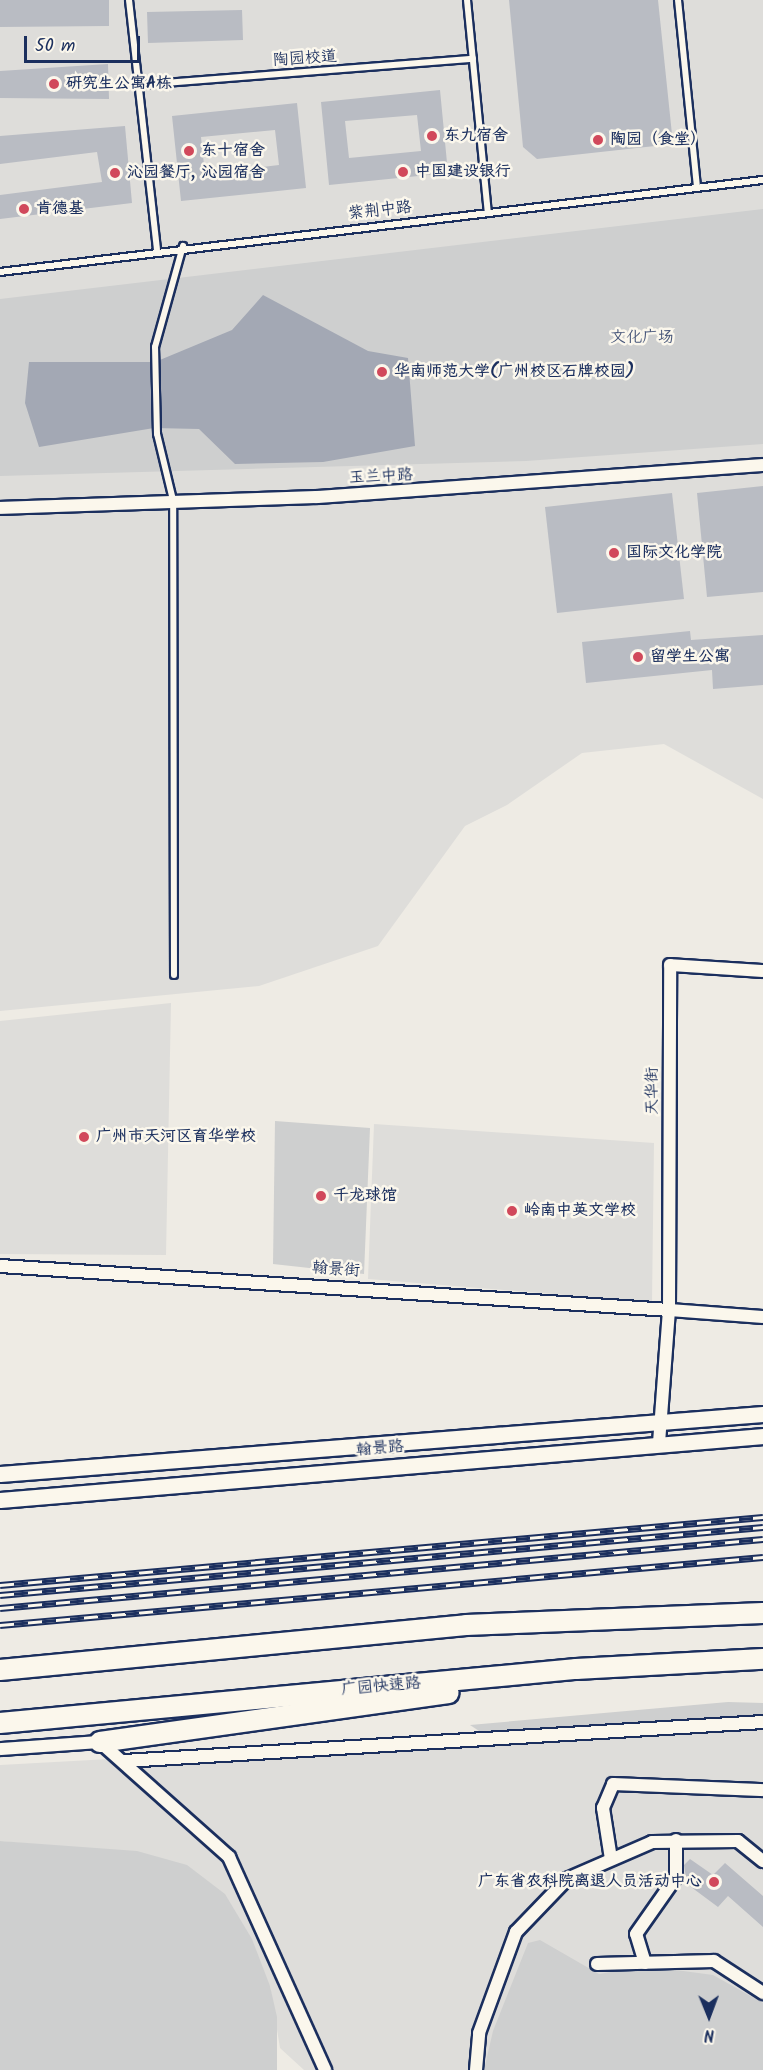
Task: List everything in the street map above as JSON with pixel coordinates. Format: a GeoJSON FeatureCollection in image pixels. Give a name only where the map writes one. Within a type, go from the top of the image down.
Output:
{"type":"FeatureCollection","features":[{"type":"Feature","properties":{"kind":"highway"},"geometry":{"type":"LineString","coordinates":[[0,1670],[465,1625],[763,1613]]}},
{"type":"Feature","properties":{"kind":"highway","name":"广园快速路"},"geometry":{"type":"LineString","coordinates":[[0,1722],[576,1669],[763,1659]]}},
{"type":"Feature","properties":{"kind":"highway"},"geometry":{"type":"LineString","coordinates":[[100,1742],[479,1689],[576,1669]]}},
{"type":"Feature","properties":{"kind":"street","name":"玉兰中路"},"geometry":{"type":"LineString","coordinates":[[0,508],[173,500],[328,497],[763,465]]}},
{"type":"Feature","properties":{"kind":"street","name":"天华街"},"geometry":{"type":"LineString","coordinates":[[659,1443],[669,1310],[670,965],[763,971]]}},
{"type":"Feature","properties":{"kind":"street","name":"翰景街"},"geometry":{"type":"LineString","coordinates":[[0,1266],[669,1310]]}},
{"type":"Feature","properties":{"kind":"street"},"geometry":{"type":"LineString","coordinates":[[669,1310],[763,1317]]}},
{"type":"Feature","properties":{"kind":"street","name":"翰景路"},"geometry":{"type":"LineString","coordinates":[[0,1474],[763,1414]]}},
{"type":"Feature","properties":{"kind":"street","name":"翰景路"},"geometry":{"type":"LineString","coordinates":[[0,1500],[763,1436]]}},
{"type":"Feature","properties":{"kind":"street"},"geometry":{"type":"LineString","coordinates":[[124,1761],[763,1722]]}},
{"type":"Feature","properties":{"kind":"street"},"geometry":{"type":"LineString","coordinates":[[0,1749],[100,1742],[229,1857],[325,2070]]}},
{"type":"Feature","properties":{"kind":"street"},"geometry":{"type":"LineString","coordinates":[[610,1859],[603,1808],[613,1784],[763,1790]]}},
{"type":"Feature","properties":{"kind":"street"},"geometry":{"type":"LineString","coordinates":[[645,1963],[636,1934],[676,1877],[676,1840]]}},
{"type":"Feature","properties":{"kind":"street"},"geometry":{"type":"LineString","coordinates":[[474,2069],[479,2033],[516,1932],[567,1879],[652,1842],[738,1841],[763,1861]]}},
{"type":"Feature","properties":{"kind":"street"},"geometry":{"type":"LineString","coordinates":[[597,1964],[714,1961],[763,1993]]}},
{"type":"Feature","properties":{"kind":"lane"},"geometry":{"type":"LineString","coordinates":[[129,0],[157,249]]}},
{"type":"Feature","properties":{"kind":"lane"},"geometry":{"type":"LineString","coordinates":[[467,0],[488,213]]}},
{"type":"Feature","properties":{"kind":"lane"},"geometry":{"type":"LineString","coordinates":[[678,0],[697,187]]}},
{"type":"Feature","properties":{"kind":"lane","name":"陶园校道"},"geometry":{"type":"LineString","coordinates":[[139,86],[473,59]]}},
{"type":"Feature","properties":{"kind":"lane","name":"紫荆中路"},"geometry":{"type":"LineString","coordinates":[[0,272],[157,249],[763,180]]}},
{"type":"Feature","properties":{"kind":"lane"},"geometry":{"type":"LineString","coordinates":[[174,975],[173,500],[157,434],[155,347],[183,246]]}},
{"type":"Feature","properties":{"kind":"shaded area","name":"华南师范大学(广州校区石牌校园)"},"geometry":{"type":"Polygon","coordinates":[[[0,0],[763,0],[763,799],[664,744],[582,753],[507,805],[465,826],[378,946],[259,986],[0,1011],[0,0]]]}},
{"type":"Feature","properties":{"kind":"shaded area"},"geometry":{"type":"Polygon","coordinates":[[[263,295],[368,351],[408,358],[415,446],[323,462],[235,464],[199,429],[154,428],[39,447],[25,403],[29,362],[155,362],[232,330],[263,295]]]}},
{"type":"Feature","properties":{"kind":"shaded area","name":"广州市天河区育华学校"},"geometry":{"type":"Polygon","coordinates":[[[171,1003],[166,1255],[0,1254],[0,1021],[171,1003]]]}},
{"type":"Feature","properties":{"kind":"shaded area","name":"岭南中英文学校"},"geometry":{"type":"Polygon","coordinates":[[[374,1124],[654,1143],[652,1302],[368,1279],[374,1124]]]}},
{"type":"Feature","properties":{"kind":"shaded area"},"geometry":{"type":"Polygon","coordinates":[[[763,1723],[763,2070],[304,2070],[280,2048],[270,1986],[51,1846],[0,1841],[0,1765],[763,1723]]]}},
{"type":"Feature","properties":{"kind":"green space","name":"文化广场"},"geometry":{"type":"Polygon","coordinates":[[[763,209],[763,444],[526,461],[0,476],[0,299],[763,209]]]}},
{"type":"Feature","properties":{"kind":"green space","name":"千龙球馆"},"geometry":{"type":"Polygon","coordinates":[[[275,1121],[370,1128],[364,1274],[273,1264],[275,1121]]]}},
{"type":"Feature","properties":{"kind":"green space"},"geometry":{"type":"Polygon","coordinates":[[[728,1702],[763,1703],[763,1723],[491,1739],[470,1725],[728,1702]]]}},
{"type":"Feature","properties":{"kind":"green space"},"geometry":{"type":"Polygon","coordinates":[[[0,1841],[137,1851],[187,1865],[225,1894],[252,1939],[270,1986],[277,2017],[277,2070],[0,2070],[0,1841]]]}},
{"type":"Feature","properties":{"kind":"green space"},"geometry":{"type":"Polygon","coordinates":[[[540,1940],[599,1974],[646,1966],[713,1975],[763,2003],[763,2070],[484,2070],[493,2031],[528,1943],[540,1940]]]}},
{"type":"Feature","properties":{"kind":"building"},"geometry":{"type":"Polygon","coordinates":[[[0,0],[109,0],[109,26],[0,27],[0,0]]]}},
{"type":"Feature","properties":{"kind":"building"},"geometry":{"type":"Polygon","coordinates":[[[509,0],[658,0],[673,144],[537,159],[523,147],[509,0]]]}},
{"type":"Feature","properties":{"kind":"building"},"geometry":{"type":"Polygon","coordinates":[[[242,10],[243,40],[148,43],[147,12],[242,10]]]}},
{"type":"Feature","properties":{"kind":"building","name":"研究生公寓A栋"},"geometry":{"type":"Polygon","coordinates":[[[108,64],[109,99],[0,98],[0,71],[108,64]]]}},
{"type":"Feature","properties":{"kind":"building","name":"东九宿舍"},"geometry":{"type":"Polygon","coordinates":[[[440,90],[448,173],[329,185],[321,102],[440,90]],[[417,115],[345,121],[349,158],[421,151],[417,115]]]}},
{"type":"Feature","properties":{"kind":"building","name":"东十宿舍"},"geometry":{"type":"Polygon","coordinates":[[[297,103],[306,188],[181,201],[172,116],[297,103]],[[275,130],[201,137],[205,174],[279,165],[275,130]]]}},
{"type":"Feature","properties":{"kind":"building","name":"沁园餐厅, 沁园宿舍"},"geometry":{"type":"Polygon","coordinates":[[[125,126],[132,203],[0,219],[0,195],[102,182],[97,152],[0,164],[0,136],[125,126]]]}},
{"type":"Feature","properties":{"kind":"building"},"geometry":{"type":"Polygon","coordinates":[[[763,486],[763,592],[707,597],[697,493],[763,486]]]}},
{"type":"Feature","properties":{"kind":"building","name":"国际文化学院"},"geometry":{"type":"Polygon","coordinates":[[[672,493],[684,599],[557,613],[545,507],[672,493]]]}},
{"type":"Feature","properties":{"kind":"building"},"geometry":{"type":"Polygon","coordinates":[[[690,631],[691,640],[763,635],[763,685],[713,689],[712,670],[586,683],[582,642],[690,631]]]}},
{"type":"Feature","properties":{"kind":"building","name":"广东省农科院离退人员活动中心"},"geometry":{"type":"Polygon","coordinates":[[[690,1859],[713,1875],[725,1863],[763,1896],[763,1927],[728,1896],[718,1907],[687,1884],[684,1865],[690,1859]]]}},
{"type":"Feature","properties":{"kind":"railway"},"geometry":{"type":"LineString","coordinates":[[0,1585],[763,1517]]}},
{"type":"Feature","properties":{"kind":"railway"},"geometry":{"type":"LineString","coordinates":[[0,1595],[763,1527]]}},
{"type":"Feature","properties":{"kind":"railway"},"geometry":{"type":"LineString","coordinates":[[0,1608],[763,1539]]}},
{"type":"Feature","properties":{"kind":"railway"},"geometry":{"type":"LineString","coordinates":[[0,1625],[763,1557]]}},
{"type":"Feature","properties":{"kind":"place","name":"研究生公寓A栋"},"geometry":{"type":"Point","coordinates":[54,84]}},
{"type":"Feature","properties":{"kind":"place","name":"东九宿舍"},"geometry":{"type":"Point","coordinates":[432,136]}},
{"type":"Feature","properties":{"kind":"place","name":"陶园（食堂）"},"geometry":{"type":"Point","coordinates":[598,140]}},
{"type":"Feature","properties":{"kind":"place","name":"东十宿舍"},"geometry":{"type":"Point","coordinates":[189,151]}},
{"type":"Feature","properties":{"kind":"place","name":"中国建设银行"},"geometry":{"type":"Point","coordinates":[403,172]}},
{"type":"Feature","properties":{"kind":"place","name":"沁园餐厅, 沁园宿舍"},"geometry":{"type":"Point","coordinates":[115,173]}},
{"type":"Feature","properties":{"kind":"place","name":"肯德基"},"geometry":{"type":"Point","coordinates":[24,209]}},
{"type":"Feature","properties":{"kind":"place","name":"华南师范大学(广州校区石牌校园)"},"geometry":{"type":"Point","coordinates":[382,372]}},
{"type":"Feature","properties":{"kind":"place","name":"国际文化学院"},"geometry":{"type":"Point","coordinates":[614,553]}},
{"type":"Feature","properties":{"kind":"place","name":"留学生公寓"},"geometry":{"type":"Point","coordinates":[638,657]}},
{"type":"Feature","properties":{"kind":"place","name":"广州市天河区育华学校"},"geometry":{"type":"Point","coordinates":[84,1137]}},
{"type":"Feature","properties":{"kind":"place","name":"千龙球馆"},"geometry":{"type":"Point","coordinates":[321,1196]}},
{"type":"Feature","properties":{"kind":"place","name":"岭南中英文学校"},"geometry":{"type":"Point","coordinates":[512,1211]}},
{"type":"Feature","properties":{"kind":"place","name":"广东省农科院离退人员活动中心"},"geometry":{"type":"Point","coordinates":[714,1882]}}]}
